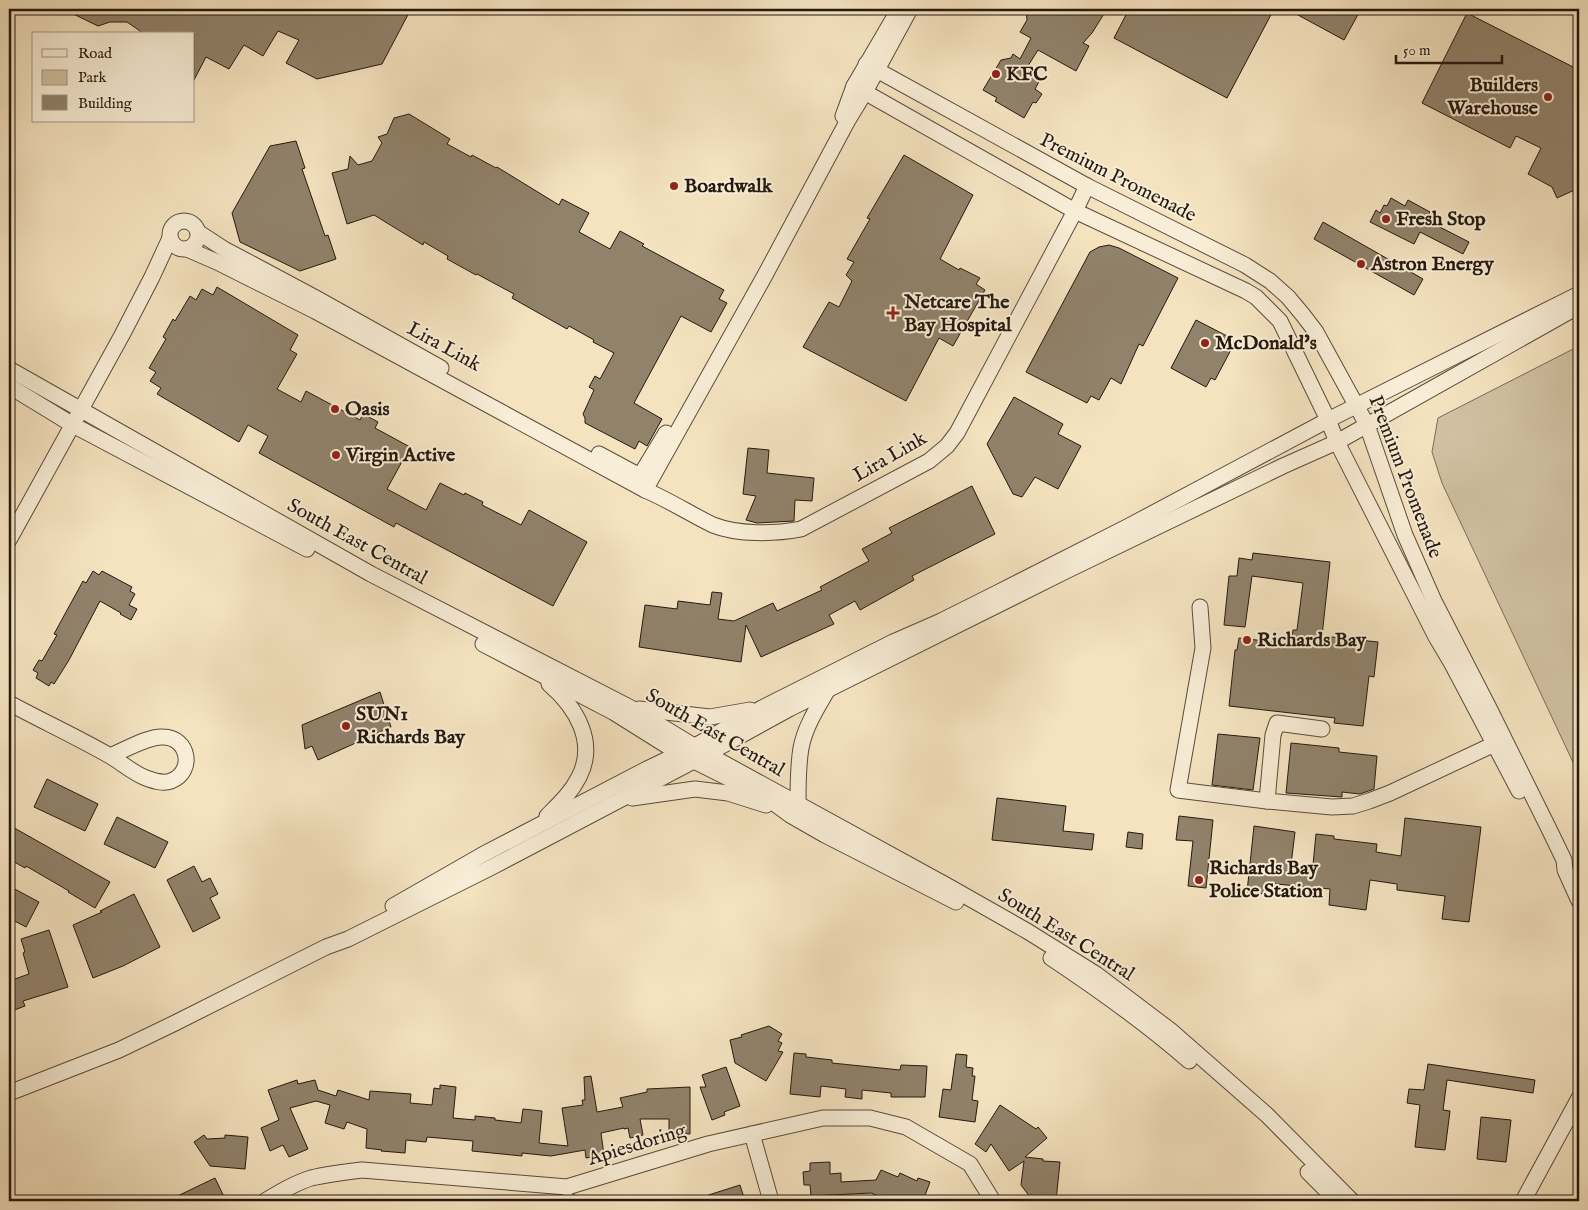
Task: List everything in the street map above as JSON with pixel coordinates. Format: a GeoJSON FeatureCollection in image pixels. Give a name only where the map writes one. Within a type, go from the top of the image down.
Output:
{"type":"FeatureCollection","features":[{"type":"Feature","properties":{"kind":"street"},"geometry":{"type":"LineString","coordinates":[[872,67],[899,9]]}},
{"type":"Feature","properties":{"kind":"street"},"geometry":{"type":"LineString","coordinates":[[643,483],[659,445],[843,117],[872,67],[910,9]]}},
{"type":"Feature","properties":{"kind":"street","name":"Premium Promenade"},"geometry":{"type":"LineString","coordinates":[[872,67],[1087,186],[1245,265],[1270,281],[1288,298],[1316,332],[1358,406],[1367,425],[1405,535],[1445,625],[1499,742],[1558,863],[1565,870],[1579,901]]}},
{"type":"Feature","properties":{"kind":"street"},"geometry":{"type":"LineString","coordinates":[[643,483],[764,277],[848,120],[859,89]]}},
{"type":"Feature","properties":{"kind":"street","name":"Premium Promenade"},"geometry":{"type":"LineString","coordinates":[[859,89],[1075,212],[1246,291],[1256,297],[1280,321],[1337,442],[1436,637],[1499,742]]}},
{"type":"Feature","properties":{"kind":"street","name":"Lira Link"},"geometry":{"type":"LineString","coordinates":[[198,232],[224,249],[531,418],[643,483],[662,497],[714,525],[731,530],[785,532],[801,529],[929,461],[947,446],[957,433],[1087,186]]}},
{"type":"Feature","properties":{"kind":"street"},"geometry":{"type":"LineString","coordinates":[[152,277],[185,249],[196,243],[197,228],[192,223],[186,221],[172,227],[170,232],[172,243],[176,247],[185,249]]}},
{"type":"Feature","properties":{"kind":"street"},"geometry":{"type":"LineString","coordinates":[[9,540],[152,277],[170,238]]}},
{"type":"Feature","properties":{"kind":"street","name":"Lira Link"},"geometry":{"type":"LineString","coordinates":[[185,249],[217,262],[315,311],[643,483]]}},
{"type":"Feature","properties":{"kind":"street"},"geometry":{"type":"LineString","coordinates":[[9,1093],[119,1050],[186,1018],[326,946],[345,932],[482,855],[647,769],[680,754],[699,754],[762,708],[876,650],[941,621],[1068,558],[1328,420],[1579,294]]}},
{"type":"Feature","properties":{"kind":"street"},"geometry":{"type":"LineString","coordinates":[[326,946],[348,939],[492,867],[623,799],[699,754],[1066,571],[1283,466],[1337,442],[1579,306]]}},
{"type":"Feature","properties":{"kind":"street","name":"South East Central"},"geometry":{"type":"LineString","coordinates":[[9,369],[371,574],[633,709],[764,796],[794,809],[1011,922],[1096,974],[1170,1030],[1267,1114],[1352,1201]]}},
{"type":"Feature","properties":{"kind":"street","name":"South East Central"},"geometry":{"type":"LineString","coordinates":[[9,386],[73,425],[613,712],[680,754]]}},
{"type":"Feature","properties":{"kind":"street"},"geometry":{"type":"LineString","coordinates":[[1200,606],[1203,648],[1178,790],[1266,801],[1332,807],[1353,806],[1390,793],[1499,742]]}},
{"type":"Feature","properties":{"kind":"street"},"geometry":{"type":"LineString","coordinates":[[531,669],[558,691],[571,706],[584,734],[585,753],[581,774],[568,795],[535,828]]}},
{"type":"Feature","properties":{"kind":"street"},"geometry":{"type":"LineString","coordinates":[[623,799],[695,789],[728,793],[762,804],[794,809],[801,746],[812,718],[828,690]]}},
{"type":"Feature","properties":{"kind":"street"},"geometry":{"type":"LineString","coordinates":[[9,704],[110,756],[144,778],[163,783],[177,779],[183,773],[186,765],[186,753],[180,743],[163,736],[110,756]]}},
{"type":"Feature","properties":{"kind":"street"},"geometry":{"type":"LineString","coordinates":[[633,709],[710,717],[762,708]]}},
{"type":"Feature","properties":{"kind":"street"},"geometry":{"type":"LineString","coordinates":[[1266,801],[1273,735],[1277,723],[1322,729]]}},
{"type":"Feature","properties":{"kind":"street","name":"South East Central"},"geometry":{"type":"LineString","coordinates":[[794,809],[825,835],[942,895],[1022,939],[1088,983],[1163,1038],[1262,1122],[1337,1201]]}},
{"type":"Feature","properties":{"kind":"street"},"geometry":{"type":"LineString","coordinates":[[1523,1201],[1579,1098]]}},
{"type":"Feature","properties":{"kind":"street","name":"Apiesdoring"},"geometry":{"type":"LineString","coordinates":[[266,1201],[282,1191],[309,1179],[329,1174],[362,1170],[567,1187],[708,1144],[823,1118],[870,1118],[906,1127],[970,1164],[993,1201]]}},
{"type":"Feature","properties":{"kind":"street"},"geometry":{"type":"LineString","coordinates":[[752,1134],[771,1201]]}},
{"type":"Feature","properties":{"kind":"green space"},"geometry":{"type":"Polygon","coordinates":[[[1579,346],[1579,775],[1442,483],[1432,452],[1438,418],[1579,346]]]}},
{"type":"Feature","properties":{"kind":"building"},"geometry":{"type":"Polygon","coordinates":[[[63,9],[411,9],[382,64],[317,79],[286,63],[299,40],[278,31],[263,56],[244,45],[229,69],[206,57],[195,78],[195,32],[141,32],[127,22],[110,22],[98,26],[63,9]]]}},
{"type":"Feature","properties":{"kind":"building"},"geometry":{"type":"Polygon","coordinates":[[[1026,9],[1107,9],[1092,33],[1083,43],[1089,46],[1076,71],[1038,50],[1026,69],[1041,78],[1035,89],[1042,94],[1036,103],[1033,102],[1024,118],[995,101],[997,98],[983,90],[1001,60],[1011,58],[1013,54],[1020,59],[1031,38],[1020,32],[1027,20],[1026,9]]]}},
{"type":"Feature","properties":{"kind":"building"},"geometry":{"type":"Polygon","coordinates":[[[1129,9],[1274,9],[1227,98],[1114,38],[1129,9]]]}},
{"type":"Feature","properties":{"kind":"building"},"geometry":{"type":"Polygon","coordinates":[[[1287,9],[1361,9],[1344,40],[1287,9]]]}},
{"type":"Feature","properties":{"kind":"building"},"geometry":{"type":"Polygon","coordinates":[[[1467,13],[1579,70],[1579,188],[1557,198],[1552,187],[1528,174],[1541,148],[1516,136],[1510,148],[1422,103],[1467,13]]]}},
{"type":"Feature","properties":{"kind":"building"},"geometry":{"type":"Polygon","coordinates":[[[409,114],[450,139],[447,144],[471,157],[472,155],[497,167],[559,205],[562,199],[589,213],[579,232],[610,249],[620,231],[644,244],[642,246],[724,290],[719,299],[727,303],[711,332],[681,316],[634,403],[662,419],[647,446],[639,441],[635,449],[585,423],[583,414],[594,390],[589,387],[595,376],[600,379],[614,353],[569,326],[567,329],[512,298],[514,294],[447,259],[448,256],[424,242],[423,245],[374,215],[347,224],[332,173],[348,169],[350,156],[358,165],[372,161],[382,143],[378,137],[387,134],[394,118],[409,114]]]}},
{"type":"Feature","properties":{"kind":"building"},"geometry":{"type":"Polygon","coordinates":[[[296,141],[305,168],[302,169],[325,236],[328,235],[336,259],[300,271],[240,242],[232,213],[270,146],[296,141]]]}},
{"type":"Feature","properties":{"kind":"building"},"geometry":{"type":"Polygon","coordinates":[[[904,155],[973,195],[940,259],[959,270],[960,268],[980,278],[976,284],[985,290],[953,346],[939,338],[906,401],[803,347],[829,302],[839,307],[852,281],[846,275],[854,262],[847,259],[870,219],[867,218],[904,155]]]}},
{"type":"Feature","properties":{"kind":"building"},"geometry":{"type":"Polygon","coordinates":[[[1391,198],[1405,206],[1408,200],[1430,212],[1426,220],[1469,242],[1463,254],[1420,232],[1414,244],[1370,222],[1376,210],[1380,213],[1384,205],[1387,206],[1391,198]]]}},
{"type":"Feature","properties":{"kind":"building"},"geometry":{"type":"Polygon","coordinates":[[[1323,222],[1423,279],[1414,295],[1314,239],[1323,222]]]}},
{"type":"Feature","properties":{"kind":"building"},"geometry":{"type":"Polygon","coordinates":[[[1109,245],[1119,248],[1178,278],[1143,346],[1139,344],[1121,384],[1111,378],[1099,400],[1091,396],[1087,403],[1026,372],[1090,252],[1099,247],[1109,245]]]}},
{"type":"Feature","properties":{"kind":"building"},"geometry":{"type":"Polygon","coordinates":[[[217,287],[298,335],[290,350],[297,354],[277,389],[301,402],[306,391],[360,420],[363,414],[378,422],[375,428],[410,447],[387,489],[426,510],[440,483],[483,502],[482,505],[521,525],[529,510],[587,542],[553,606],[396,523],[394,527],[259,453],[268,436],[248,425],[239,442],[157,394],[161,388],[150,381],[156,372],[149,368],[166,339],[163,337],[173,319],[175,321],[190,296],[196,300],[202,289],[213,295],[217,287]]]}},
{"type":"Feature","properties":{"kind":"building"},"geometry":{"type":"Polygon","coordinates":[[[1196,320],[1227,336],[1224,342],[1233,346],[1215,380],[1211,378],[1206,387],[1171,368],[1196,320]]]}},
{"type":"Feature","properties":{"kind":"building"},"geometry":{"type":"Polygon","coordinates":[[[1014,397],[1063,424],[1058,434],[1081,446],[1058,489],[1035,477],[1022,497],[1013,494],[987,444],[1014,397]]]}},
{"type":"Feature","properties":{"kind":"building"},"geometry":{"type":"Polygon","coordinates":[[[748,448],[769,450],[767,473],[814,478],[812,501],[795,500],[794,521],[757,523],[746,520],[756,496],[743,494],[748,448]]]}},
{"type":"Feature","properties":{"kind":"building"},"geometry":{"type":"Polygon","coordinates":[[[972,486],[995,534],[912,576],[914,580],[860,610],[855,601],[829,615],[834,624],[761,657],[746,625],[741,662],[639,647],[645,605],[677,609],[678,601],[710,605],[712,592],[722,593],[718,619],[734,621],[773,603],[777,611],[822,590],[820,587],[869,561],[862,549],[892,533],[889,528],[972,486]]]}},
{"type":"Feature","properties":{"kind":"building","name":"Richards Bay"},"geometry":{"type":"Polygon","coordinates":[[[1253,553],[1330,562],[1322,636],[1378,642],[1374,677],[1369,676],[1363,726],[1334,723],[1335,718],[1229,706],[1235,650],[1237,650],[1239,638],[1291,644],[1293,630],[1297,630],[1303,583],[1252,576],[1245,627],[1224,625],[1229,576],[1237,576],[1239,558],[1252,560],[1253,553]]]}},
{"type":"Feature","properties":{"kind":"building"},"geometry":{"type":"Polygon","coordinates":[[[93,571],[99,575],[102,571],[132,587],[130,591],[135,594],[129,605],[137,609],[131,620],[100,601],[69,660],[54,684],[51,682],[49,686],[36,678],[38,673],[33,670],[39,660],[42,661],[57,635],[54,634],[83,581],[86,583],[93,571]]]}},
{"type":"Feature","properties":{"kind":"building","name":"SUN1 Richards Bay"},"geometry":{"type":"Polygon","coordinates":[[[380,692],[391,727],[318,760],[312,746],[305,749],[302,725],[380,692]]]}},
{"type":"Feature","properties":{"kind":"building"},"geometry":{"type":"Polygon","coordinates":[[[1218,734],[1260,738],[1253,790],[1212,785],[1218,734]]]}},
{"type":"Feature","properties":{"kind":"building"},"geometry":{"type":"Polygon","coordinates":[[[1291,743],[1339,748],[1339,752],[1377,756],[1374,789],[1360,794],[1342,792],[1342,797],[1286,793],[1291,743]]]}},
{"type":"Feature","properties":{"kind":"building"},"geometry":{"type":"Polygon","coordinates":[[[47,779],[98,804],[85,831],[34,807],[47,779]]]}},
{"type":"Feature","properties":{"kind":"building"},"geometry":{"type":"Polygon","coordinates":[[[997,798],[1066,806],[1063,831],[1094,834],[1092,850],[992,840],[997,798]]]}},
{"type":"Feature","properties":{"kind":"building"},"geometry":{"type":"Polygon","coordinates":[[[1179,816],[1213,820],[1206,888],[1188,886],[1193,841],[1176,840],[1179,816]]]}},
{"type":"Feature","properties":{"kind":"building"},"geometry":{"type":"Polygon","coordinates":[[[117,817],[168,842],[155,868],[104,844],[117,817]]]}},
{"type":"Feature","properties":{"kind":"building"},"geometry":{"type":"Polygon","coordinates":[[[1405,818],[1481,827],[1469,922],[1442,919],[1445,896],[1397,890],[1397,884],[1370,880],[1366,910],[1329,905],[1330,889],[1265,883],[1264,894],[1247,892],[1254,826],[1295,832],[1290,873],[1312,875],[1316,834],[1334,836],[1334,839],[1377,844],[1376,852],[1401,856],[1405,818]]]}},
{"type":"Feature","properties":{"kind":"building"},"geometry":{"type":"Polygon","coordinates":[[[9,825],[110,882],[95,908],[26,866],[25,868],[9,859],[15,847],[9,843],[9,825]]]}},
{"type":"Feature","properties":{"kind":"building"},"geometry":{"type":"Polygon","coordinates":[[[1128,832],[1143,834],[1142,849],[1126,847],[1128,832]]]}},
{"type":"Feature","properties":{"kind":"building"},"geometry":{"type":"Polygon","coordinates":[[[194,866],[202,882],[210,878],[218,894],[210,898],[220,918],[193,932],[167,880],[194,866]]]}},
{"type":"Feature","properties":{"kind":"building"},"geometry":{"type":"Polygon","coordinates":[[[9,886],[39,902],[26,927],[9,918],[9,886]]]}},
{"type":"Feature","properties":{"kind":"building"},"geometry":{"type":"Polygon","coordinates":[[[134,894],[160,947],[123,966],[93,978],[73,925],[102,912],[100,911],[134,894]]]}},
{"type":"Feature","properties":{"kind":"building"},"geometry":{"type":"Polygon","coordinates":[[[49,930],[68,987],[23,1001],[25,1006],[9,1012],[9,981],[29,974],[21,939],[49,930]]]}},
{"type":"Feature","properties":{"kind":"building"},"geometry":{"type":"Polygon","coordinates":[[[769,1026],[782,1034],[778,1041],[782,1043],[778,1051],[783,1052],[766,1081],[735,1063],[730,1040],[769,1026]]]}},
{"type":"Feature","properties":{"kind":"building"},"geometry":{"type":"Polygon","coordinates":[[[794,1053],[806,1054],[806,1057],[832,1060],[832,1063],[900,1070],[901,1065],[927,1066],[925,1097],[891,1097],[891,1093],[862,1090],[862,1099],[845,1097],[846,1089],[821,1086],[820,1097],[790,1094],[794,1053]]]}},
{"type":"Feature","properties":{"kind":"building"},"geometry":{"type":"Polygon","coordinates":[[[956,1054],[967,1055],[966,1067],[973,1068],[972,1076],[975,1076],[972,1100],[978,1101],[975,1122],[939,1117],[943,1089],[951,1090],[956,1054]]]}},
{"type":"Feature","properties":{"kind":"building"},"geometry":{"type":"Polygon","coordinates":[[[1428,1064],[1535,1080],[1533,1093],[1447,1080],[1443,1110],[1450,1111],[1445,1150],[1415,1147],[1420,1105],[1407,1103],[1409,1089],[1424,1090],[1428,1064]]]}},
{"type":"Feature","properties":{"kind":"building"},"geometry":{"type":"Polygon","coordinates":[[[726,1067],[740,1106],[724,1112],[725,1115],[712,1120],[700,1087],[706,1087],[702,1075],[726,1067]]]}},
{"type":"Feature","properties":{"kind":"building"},"geometry":{"type":"Polygon","coordinates":[[[591,1076],[597,1112],[623,1107],[620,1098],[647,1092],[647,1089],[690,1087],[690,1134],[669,1133],[669,1119],[640,1119],[643,1135],[630,1138],[628,1128],[601,1133],[604,1155],[586,1158],[585,1150],[551,1156],[522,1153],[522,1156],[472,1151],[473,1141],[427,1137],[426,1142],[406,1140],[405,1153],[381,1151],[366,1148],[367,1129],[347,1122],[344,1129],[325,1123],[330,1105],[316,1101],[290,1108],[308,1149],[289,1157],[283,1145],[270,1151],[261,1128],[279,1120],[268,1090],[297,1080],[298,1084],[315,1080],[318,1090],[336,1096],[338,1090],[369,1100],[370,1091],[411,1094],[410,1103],[432,1105],[434,1088],[440,1089],[440,1085],[456,1087],[453,1118],[475,1120],[475,1116],[521,1123],[523,1109],[542,1111],[539,1143],[568,1146],[562,1108],[583,1105],[582,1100],[585,1100],[584,1077],[591,1076]]]}},
{"type":"Feature","properties":{"kind":"building"},"geometry":{"type":"Polygon","coordinates":[[[1000,1105],[1036,1129],[1038,1127],[1047,1138],[1025,1157],[1060,1162],[1056,1201],[1033,1201],[1021,1185],[1024,1161],[1009,1171],[991,1144],[986,1152],[975,1144],[1000,1105]]]}},
{"type":"Feature","properties":{"kind":"building"},"geometry":{"type":"Polygon","coordinates":[[[1481,1117],[1511,1120],[1506,1162],[1477,1159],[1481,1117]]]}},
{"type":"Feature","properties":{"kind":"building"},"geometry":{"type":"Polygon","coordinates":[[[204,1135],[207,1139],[225,1138],[225,1135],[248,1137],[245,1169],[210,1166],[194,1142],[204,1135]]]}},
{"type":"Feature","properties":{"kind":"building"},"geometry":{"type":"Polygon","coordinates":[[[830,1162],[830,1174],[841,1173],[841,1182],[876,1180],[881,1170],[898,1177],[900,1173],[917,1181],[918,1178],[930,1182],[923,1201],[890,1201],[871,1193],[811,1196],[810,1185],[804,1185],[803,1172],[810,1171],[810,1163],[830,1162]]]}},
{"type":"Feature","properties":{"kind":"building"},"geometry":{"type":"Polygon","coordinates":[[[215,1178],[226,1201],[167,1201],[215,1178]]]}},
{"type":"Feature","properties":{"kind":"building"},"geometry":{"type":"Polygon","coordinates":[[[740,1185],[745,1201],[697,1201],[696,1199],[740,1185]]]}},
{"type":"Feature","properties":{"kind":"place","name":"KFC"},"geometry":{"type":"Point","coordinates":[996,74]}},
{"type":"Feature","properties":{"kind":"place","name":"Builders Warehouse"},"geometry":{"type":"Point","coordinates":[1548,97]}},
{"type":"Feature","properties":{"kind":"place","name":"Boardwalk"},"geometry":{"type":"Point","coordinates":[674,186]}},
{"type":"Feature","properties":{"kind":"place","name":"Fresh Stop"},"geometry":{"type":"Point","coordinates":[1386,219]}},
{"type":"Feature","properties":{"kind":"place","name":"Astron Energy"},"geometry":{"type":"Point","coordinates":[1361,264]}},
{"type":"Feature","properties":{"kind":"place","name":"Netcare The Bay Hospital"},"geometry":{"type":"Point","coordinates":[893,313]}},
{"type":"Feature","properties":{"kind":"place","name":"McDonald's"},"geometry":{"type":"Point","coordinates":[1205,343]}},
{"type":"Feature","properties":{"kind":"place","name":"Oasis"},"geometry":{"type":"Point","coordinates":[335,409]}},
{"type":"Feature","properties":{"kind":"place","name":"Virgin Active"},"geometry":{"type":"Point","coordinates":[336,455]}},
{"type":"Feature","properties":{"kind":"place","name":"Richards Bay"},"geometry":{"type":"Point","coordinates":[1247,640]}},
{"type":"Feature","properties":{"kind":"place","name":"SUN1 Richards Bay"},"geometry":{"type":"Point","coordinates":[346,726]}},
{"type":"Feature","properties":{"kind":"place","name":"Richards Bay Police Station"},"geometry":{"type":"Point","coordinates":[1199,880]}}]}
